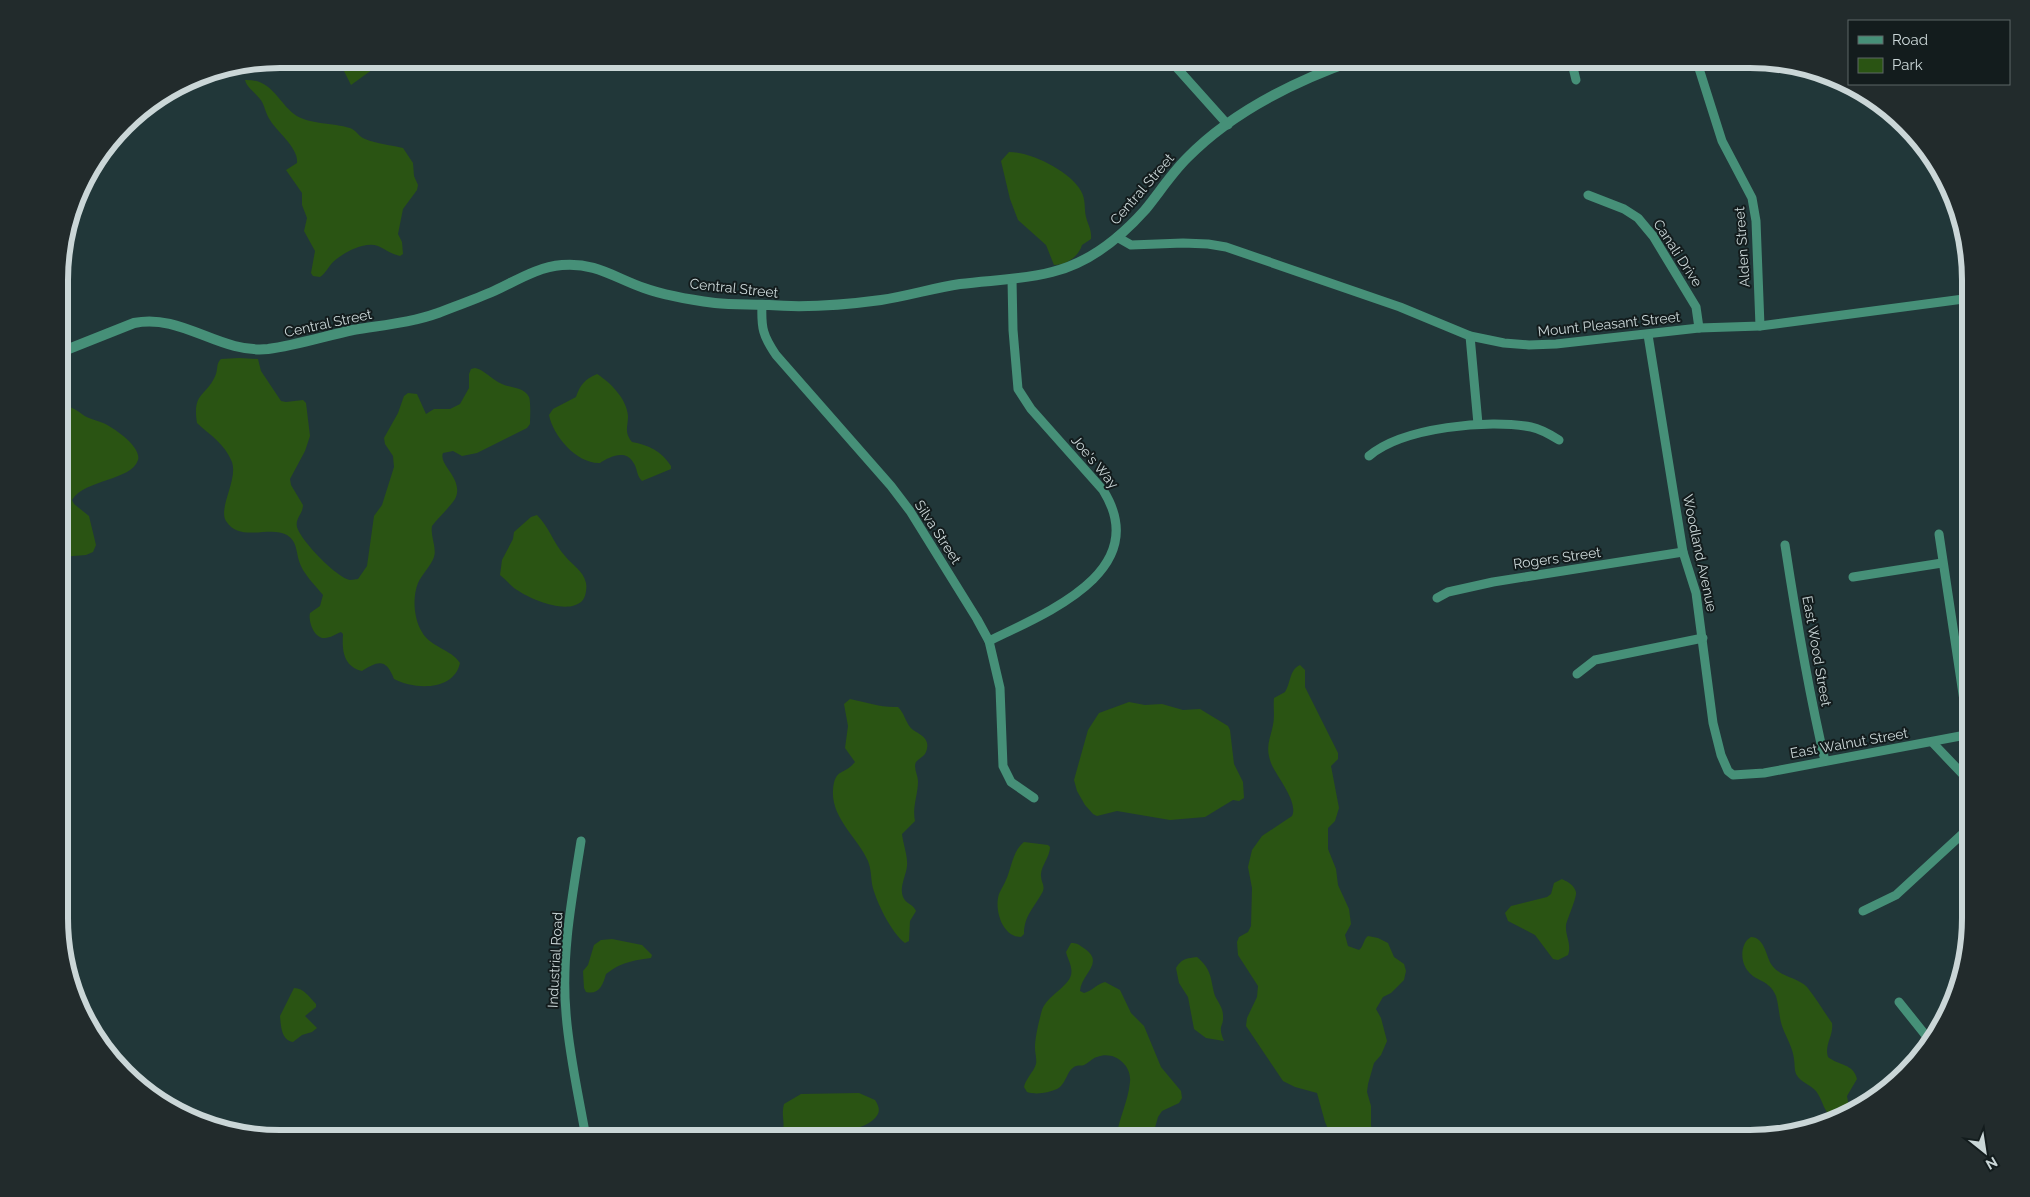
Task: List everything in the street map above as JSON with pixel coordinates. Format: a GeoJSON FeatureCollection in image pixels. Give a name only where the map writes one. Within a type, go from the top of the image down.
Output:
{"type":"FeatureCollection","features":[{"type":"Feature","properties":{"kind":"street"},"geometry":{"type":"LineString","coordinates":[[1177,68],[1228,125]]}},
{"type":"Feature","properties":{"kind":"street","name":"Central Street"},"geometry":{"type":"LineString","coordinates":[[68,349],[146,320],[180,325],[229,346],[252,350],[271,348],[420,319],[479,298],[529,274],[562,265],[589,266],[604,270],[646,289],[716,303],[794,308],[881,300],[961,284],[1012,279],[1054,272],[1093,256],[1117,238],[1144,210],[1186,159],[1228,125],[1279,92],[1306,78],[1333,68]]}},
{"type":"Feature","properties":{"kind":"street"},"geometry":{"type":"LineString","coordinates":[[1573,68],[1576,80]]}},
{"type":"Feature","properties":{"kind":"street","name":"Alden Street"},"geometry":{"type":"LineString","coordinates":[[1699,68],[1722,141],[1752,198],[1756,221],[1760,326]]}},
{"type":"Feature","properties":{"kind":"street","name":"Canali Drive"},"geometry":{"type":"LineString","coordinates":[[1588,195],[1624,209],[1638,218],[1653,236],[1696,307],[1699,328]]}},
{"type":"Feature","properties":{"kind":"street","name":"Mount Pleasant Street"},"geometry":{"type":"LineString","coordinates":[[1117,238],[1131,245],[1200,244],[1226,247],[1400,307],[1470,336],[1504,343],[1529,345],[1648,335],[1699,328],[1760,326],[1962,299]]}},
{"type":"Feature","properties":{"kind":"street","name":"Joe's Way"},"geometry":{"type":"LineString","coordinates":[[989,640],[1036,618],[1094,580],[1104,569],[1112,555],[1116,538],[1116,520],[1110,502],[1103,490],[1031,409],[1018,389],[1012,330],[1012,279]]}},
{"type":"Feature","properties":{"kind":"street","name":"Silva Street"},"geometry":{"type":"LineString","coordinates":[[762,305],[761,327],[766,340],[776,354],[891,486],[910,511],[989,640],[1000,688],[1003,766],[1011,782],[1034,798]]}},
{"type":"Feature","properties":{"kind":"street","name":"Woodland Avenue"},"geometry":{"type":"LineString","coordinates":[[1648,335],[1683,552],[1696,593],[1714,722],[1721,756],[1731,774]]}},
{"type":"Feature","properties":{"kind":"street"},"geometry":{"type":"LineString","coordinates":[[1470,336],[1478,424]]}},
{"type":"Feature","properties":{"kind":"street"},"geometry":{"type":"LineString","coordinates":[[1369,456],[1380,448],[1409,436],[1478,424],[1533,427],[1559,440]]}},
{"type":"Feature","properties":{"kind":"street"},"geometry":{"type":"LineString","coordinates":[[1939,534],[1962,685]]}},
{"type":"Feature","properties":{"kind":"street","name":"East Wood Street"},"geometry":{"type":"LineString","coordinates":[[1785,545],[1812,708],[1826,760]]}},
{"type":"Feature","properties":{"kind":"street","name":"Rogers Street"},"geometry":{"type":"LineString","coordinates":[[1437,598],[1448,592],[1493,582],[1683,552]]}},
{"type":"Feature","properties":{"kind":"street"},"geometry":{"type":"LineString","coordinates":[[1853,577],[1942,563]]}},
{"type":"Feature","properties":{"kind":"street"},"geometry":{"type":"LineString","coordinates":[[1577,674],[1595,660],[1703,638]]}},
{"type":"Feature","properties":{"kind":"street","name":"East Walnut Street"},"geometry":{"type":"LineString","coordinates":[[1731,774],[1743,776],[1764,773],[1962,736]]}},
{"type":"Feature","properties":{"kind":"street"},"geometry":{"type":"LineString","coordinates":[[1932,742],[1962,774]]}},
{"type":"Feature","properties":{"kind":"street"},"geometry":{"type":"LineString","coordinates":[[1863,911],[1896,895],[1962,834]]}},
{"type":"Feature","properties":{"kind":"street","name":"Industrial Road"},"geometry":{"type":"LineString","coordinates":[[581,841],[568,925],[565,987],[568,1039],[585,1130]]}},
{"type":"Feature","properties":{"kind":"street"},"geometry":{"type":"LineString","coordinates":[[1899,1002],[1926,1036]]}},
{"type":"Feature","properties":{"kind":"green space"},"geometry":{"type":"Polygon","coordinates":[[[342,68],[375,68],[351,85],[342,68]]]}},
{"type":"Feature","properties":{"kind":"green space"},"geometry":{"type":"Polygon","coordinates":[[[245,80],[262,83],[268,87],[288,109],[299,117],[313,122],[350,128],[365,139],[403,148],[413,163],[414,176],[418,185],[417,190],[403,209],[398,234],[402,242],[403,254],[400,256],[378,246],[360,246],[333,262],[320,277],[313,276],[311,273],[315,251],[304,231],[307,218],[302,205],[302,193],[286,170],[297,163],[297,157],[291,146],[273,125],[262,101],[247,85],[245,80]]]}},
{"type":"Feature","properties":{"kind":"green space"},"geometry":{"type":"Polygon","coordinates":[[[1009,152],[1028,155],[1049,164],[1068,176],[1081,191],[1084,198],[1091,239],[1082,245],[1078,253],[1068,262],[1054,265],[1046,245],[1018,220],[1010,199],[1001,161],[1009,152]]]}},
{"type":"Feature","properties":{"kind":"green space"},"geometry":{"type":"Polygon","coordinates":[[[221,359],[258,359],[261,371],[281,401],[303,400],[306,403],[310,436],[305,451],[290,479],[291,485],[303,505],[297,521],[297,527],[305,541],[320,558],[337,573],[350,580],[358,579],[367,566],[374,516],[382,505],[394,467],[393,456],[385,444],[384,438],[398,413],[404,396],[408,393],[417,394],[426,414],[434,409],[450,409],[460,404],[469,388],[471,369],[475,368],[502,384],[524,391],[529,397],[530,424],[527,428],[477,453],[462,456],[453,451],[443,453],[442,458],[457,485],[457,492],[453,502],[432,526],[435,549],[434,557],[418,583],[415,608],[419,627],[426,637],[435,645],[451,654],[460,663],[450,679],[433,686],[412,685],[394,679],[388,667],[381,663],[362,671],[356,669],[345,657],[343,634],[341,632],[331,637],[321,638],[313,629],[310,613],[320,606],[323,595],[303,570],[293,540],[280,532],[239,531],[232,528],[226,521],[224,509],[232,477],[232,462],[221,445],[197,423],[196,413],[198,399],[209,387],[221,359]]]}},
{"type":"Feature","properties":{"kind":"green space"},"geometry":{"type":"Polygon","coordinates":[[[597,374],[612,386],[625,403],[628,416],[627,432],[632,442],[649,447],[659,453],[671,466],[671,469],[642,481],[630,458],[617,455],[600,463],[591,462],[575,454],[561,440],[555,432],[549,415],[553,409],[576,397],[584,383],[597,374]]]}},
{"type":"Feature","properties":{"kind":"green space"},"geometry":{"type":"Polygon","coordinates":[[[68,408],[72,408],[113,429],[126,438],[136,449],[138,455],[138,460],[134,467],[127,472],[87,488],[78,493],[72,500],[74,504],[89,516],[96,545],[93,552],[86,555],[68,556],[68,408]]]}},
{"type":"Feature","properties":{"kind":"green space"},"geometry":{"type":"Polygon","coordinates":[[[537,515],[561,551],[585,579],[585,595],[582,601],[576,605],[568,607],[540,602],[517,590],[500,575],[502,560],[513,539],[514,532],[531,517],[537,515]]]}},
{"type":"Feature","properties":{"kind":"green space"},"geometry":{"type":"Polygon","coordinates":[[[1300,665],[1305,670],[1305,687],[1338,753],[1338,759],[1331,766],[1339,808],[1335,821],[1328,828],[1328,849],[1336,869],[1338,885],[1349,909],[1351,924],[1345,935],[1348,946],[1359,950],[1368,936],[1378,938],[1388,943],[1394,957],[1404,964],[1406,971],[1404,980],[1391,993],[1383,997],[1376,1009],[1381,1018],[1387,1041],[1381,1055],[1374,1063],[1368,1084],[1367,1092],[1371,1106],[1371,1126],[1373,1130],[1328,1130],[1317,1093],[1295,1087],[1283,1081],[1246,1026],[1247,1018],[1257,997],[1258,986],[1238,955],[1237,942],[1239,937],[1248,932],[1251,926],[1252,888],[1248,867],[1252,850],[1262,836],[1292,816],[1293,810],[1290,797],[1271,763],[1268,747],[1274,722],[1274,698],[1285,692],[1296,667],[1300,665]]]}},
{"type":"Feature","properties":{"kind":"green space"},"geometry":{"type":"Polygon","coordinates":[[[850,699],[880,706],[898,707],[910,727],[923,736],[927,743],[925,754],[915,764],[918,781],[914,811],[915,821],[902,834],[907,862],[902,893],[904,899],[916,911],[910,921],[909,941],[905,943],[890,925],[880,907],[864,852],[836,810],[833,790],[834,783],[838,775],[855,762],[845,748],[848,726],[844,704],[850,699]]]}},
{"type":"Feature","properties":{"kind":"green space"},"geometry":{"type":"Polygon","coordinates":[[[1129,702],[1145,705],[1162,704],[1183,710],[1200,709],[1228,726],[1234,764],[1243,782],[1244,798],[1239,801],[1233,800],[1205,817],[1170,820],[1117,811],[1097,816],[1093,814],[1077,791],[1074,780],[1088,730],[1099,713],[1129,702]]]}},
{"type":"Feature","properties":{"kind":"green space"},"geometry":{"type":"Polygon","coordinates":[[[1024,842],[1048,845],[1050,847],[1041,873],[1043,891],[1028,916],[1024,927],[1024,934],[1021,937],[1014,936],[1004,927],[999,914],[998,900],[1017,850],[1024,842]]]}},
{"type":"Feature","properties":{"kind":"green space"},"geometry":{"type":"Polygon","coordinates":[[[1562,879],[1572,886],[1576,895],[1566,925],[1569,947],[1568,955],[1558,960],[1553,959],[1535,935],[1508,921],[1505,913],[1511,906],[1547,897],[1551,894],[1554,883],[1562,879]]]}},
{"type":"Feature","properties":{"kind":"green space"},"geometry":{"type":"Polygon","coordinates":[[[1751,937],[1759,940],[1774,968],[1807,987],[1832,1023],[1832,1032],[1827,1048],[1828,1057],[1849,1067],[1857,1079],[1847,1096],[1849,1105],[1829,1114],[1816,1091],[1796,1074],[1791,1047],[1782,1026],[1776,996],[1770,986],[1751,975],[1745,967],[1742,953],[1747,940],[1751,937]]]}},
{"type":"Feature","properties":{"kind":"green space"},"geometry":{"type":"Polygon","coordinates":[[[612,939],[642,945],[652,955],[651,958],[622,964],[606,974],[602,985],[597,991],[586,992],[583,971],[588,965],[594,945],[601,940],[612,939]]]}},
{"type":"Feature","properties":{"kind":"green space"},"geometry":{"type":"Polygon","coordinates":[[[1071,943],[1077,944],[1091,954],[1092,964],[1081,985],[1080,991],[1087,992],[1105,982],[1120,990],[1131,1013],[1144,1026],[1161,1067],[1181,1091],[1182,1098],[1179,1103],[1162,1111],[1154,1130],[1118,1130],[1127,1096],[1130,1076],[1125,1065],[1115,1057],[1103,1055],[1084,1065],[1076,1066],[1057,1089],[1034,1093],[1027,1092],[1024,1087],[1036,1064],[1036,1039],[1042,1010],[1048,1000],[1066,984],[1071,975],[1071,966],[1066,952],[1071,943]]]}},
{"type":"Feature","properties":{"kind":"green space"},"geometry":{"type":"Polygon","coordinates":[[[1197,957],[1208,971],[1215,996],[1222,1010],[1221,1032],[1224,1041],[1206,1038],[1194,1029],[1188,997],[1179,983],[1176,968],[1178,965],[1185,960],[1197,957]]]}},
{"type":"Feature","properties":{"kind":"green space"},"geometry":{"type":"Polygon","coordinates":[[[294,988],[304,991],[316,1004],[316,1007],[305,1016],[317,1028],[312,1032],[302,1035],[293,1042],[284,1036],[280,1016],[294,988]]]}},
{"type":"Feature","properties":{"kind":"green space"},"geometry":{"type":"Polygon","coordinates":[[[859,1093],[875,1100],[879,1108],[878,1113],[867,1124],[854,1129],[783,1130],[784,1104],[801,1094],[859,1093]]]}}]}
